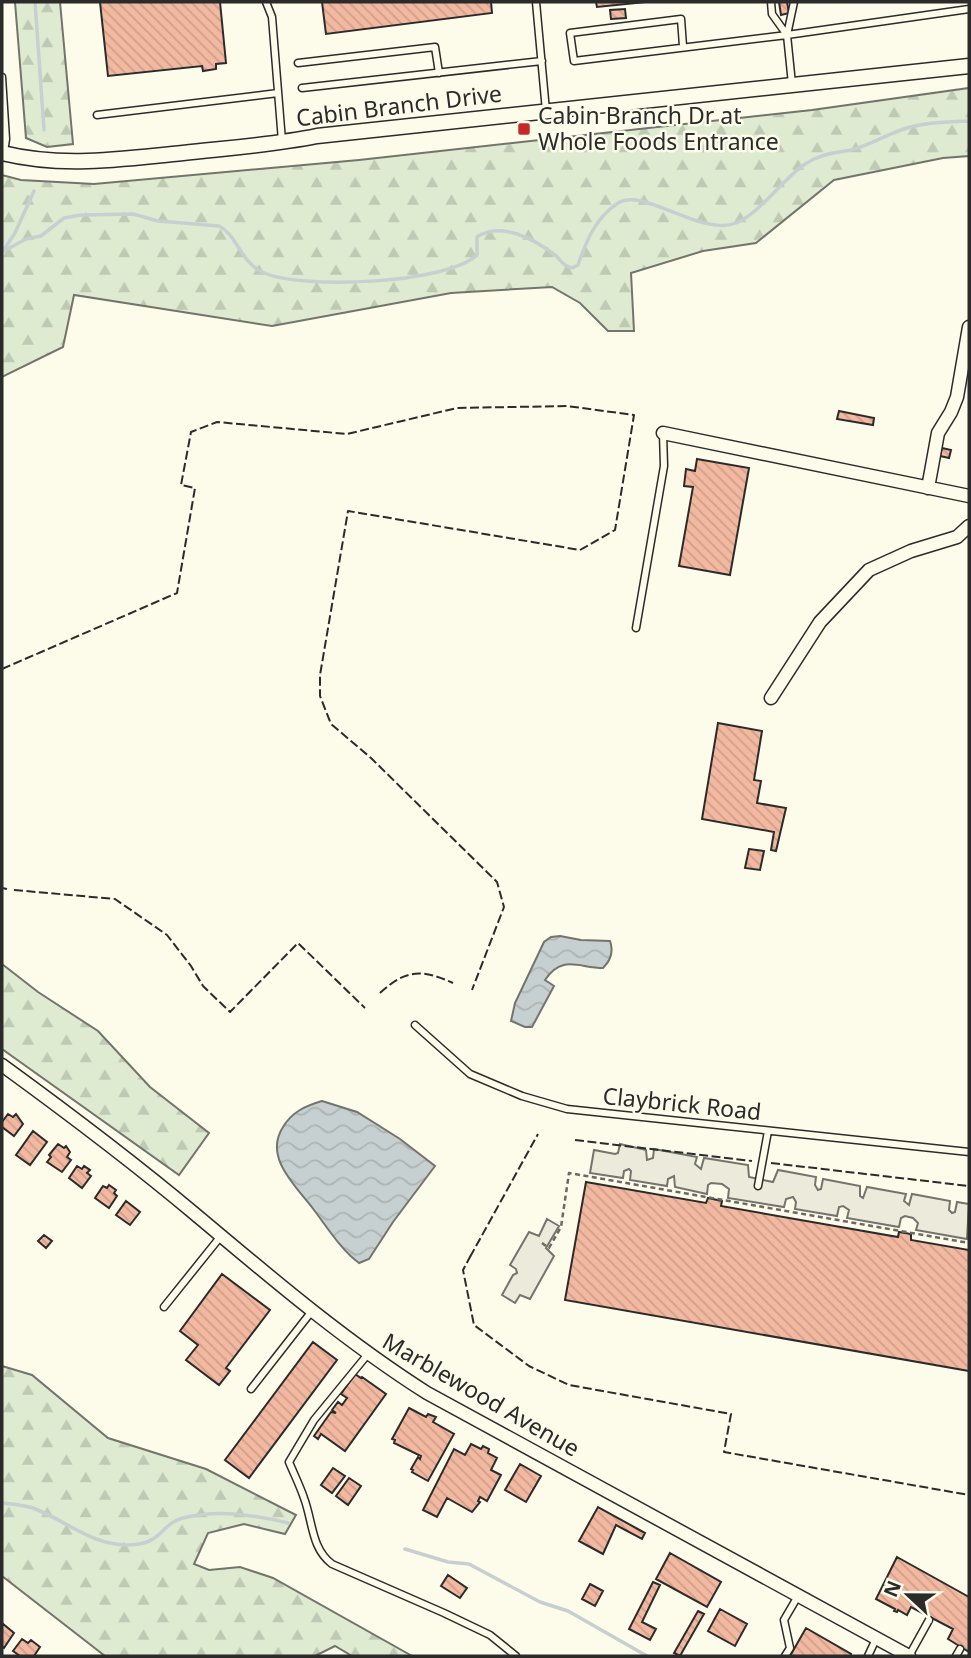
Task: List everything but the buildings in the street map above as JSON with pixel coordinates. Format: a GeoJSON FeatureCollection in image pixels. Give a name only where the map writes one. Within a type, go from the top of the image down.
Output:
{"type":"FeatureCollection","features":[{"type":"Feature","properties":{"kind":"street","name":"Cabin Branch Drive"},"geometry":{"type":"LineString","coordinates":[[3,153],[66,163],[100,162],[969,66]]}},
{"type":"Feature","properties":{"kind":"street"},"geometry":{"type":"LineString","coordinates":[[928,488],[938,433],[957,397],[969,327]]}},
{"type":"Feature","properties":{"kind":"street"},"geometry":{"type":"LineString","coordinates":[[663,433],[969,496]]}},
{"type":"Feature","properties":{"kind":"street"},"geometry":{"type":"LineString","coordinates":[[771,698],[820,622],[869,570],[911,551],[957,537],[969,526]]}},
{"type":"Feature","properties":{"kind":"street","name":"Marblewood Avenue"},"geometry":{"type":"LineString","coordinates":[[2,1065],[98,1135],[312,1311],[368,1354],[427,1393],[909,1656]]}},
{"type":"Feature","properties":{"kind":"lane"},"geometry":{"type":"LineString","coordinates":[[266,2],[272,17],[282,143]]}},
{"type":"Feature","properties":{"kind":"lane"},"geometry":{"type":"LineString","coordinates":[[536,2],[546,111]]}},
{"type":"Feature","properties":{"kind":"lane"},"geometry":{"type":"LineString","coordinates":[[771,2],[772,14],[787,35]]}},
{"type":"Feature","properties":{"kind":"lane"},"geometry":{"type":"LineString","coordinates":[[792,84],[787,35],[794,2]]}},
{"type":"Feature","properties":{"kind":"lane"},"geometry":{"type":"LineString","coordinates":[[683,46],[681,19],[570,33],[574,61],[969,9]]}},
{"type":"Feature","properties":{"kind":"lane"},"geometry":{"type":"LineString","coordinates":[[298,62],[435,47],[439,73]]}},
{"type":"Feature","properties":{"kind":"lane"},"geometry":{"type":"LineString","coordinates":[[302,88],[541,61]]}},
{"type":"Feature","properties":{"kind":"lane"},"geometry":{"type":"LineString","coordinates":[[2,77],[6,139],[3,153]]}},
{"type":"Feature","properties":{"kind":"lane"},"geometry":{"type":"LineString","coordinates":[[97,115],[278,93]]}},
{"type":"Feature","properties":{"kind":"lane"},"geometry":{"type":"LineString","coordinates":[[636,628],[664,467],[663,433]]}},
{"type":"Feature","properties":{"kind":"lane","name":"Claybrick Road"},"geometry":{"type":"LineString","coordinates":[[415,1025],[470,1074],[522,1097],[567,1109],[969,1152]]}},
{"type":"Feature","properties":{"kind":"lane"},"geometry":{"type":"LineString","coordinates":[[758,1186],[768,1131]]}},
{"type":"Feature","properties":{"kind":"lane"},"geometry":{"type":"LineString","coordinates":[[164,1307],[220,1236]]}},
{"type":"Feature","properties":{"kind":"lane"},"geometry":{"type":"LineString","coordinates":[[251,1389],[312,1311]]}},
{"type":"Feature","properties":{"kind":"lane"},"geometry":{"type":"LineString","coordinates":[[368,1354],[314,1420],[289,1462],[305,1499],[315,1542],[322,1556],[332,1564],[490,1635],[516,1656]]}},
{"type":"Feature","properties":{"kind":"lane"},"geometry":{"type":"LineString","coordinates":[[785,1656],[790,1648],[784,1620],[798,1596]]}},
{"type":"Feature","properties":{"kind":"lane"},"geometry":{"type":"LineString","coordinates":[[909,1656],[929,1620]]}},
{"type":"Feature","properties":{"kind":"lane"},"geometry":{"type":"LineString","coordinates":[[868,1656],[877,1638]]}},
{"type":"Feature","properties":{"kind":"lane"},"geometry":{"type":"LineString","coordinates":[[956,1656],[960,1649]]}},
{"type":"Feature","properties":{"kind":"path"},"geometry":{"type":"LineString","coordinates":[[542,1243],[549,1248],[561,1227],[569,1173],[969,1243]]}},
{"type":"Feature","properties":{"kind":"green space"},"geometry":{"type":"Polygon","coordinates":[[[15,2],[60,2],[73,144],[47,147],[26,138],[15,2]]]}},
{"type":"Feature","properties":{"kind":"green space"},"geometry":{"type":"Polygon","coordinates":[[[969,88],[969,156],[943,158],[834,180],[756,243],[703,251],[631,273],[634,331],[608,331],[580,303],[552,287],[451,293],[272,326],[74,295],[63,347],[2,377],[2,175],[21,180],[94,184],[359,160],[812,110],[969,88]]]}},
{"type":"Feature","properties":{"kind":"green space"},"geometry":{"type":"Polygon","coordinates":[[[2,964],[38,992],[98,1031],[150,1087],[209,1133],[179,1175],[2,1049],[2,964]]]}},
{"type":"Feature","properties":{"kind":"green space"},"geometry":{"type":"Polygon","coordinates":[[[2,1366],[32,1375],[108,1438],[206,1469],[296,1515],[285,1534],[244,1524],[208,1533],[194,1564],[209,1570],[240,1567],[273,1578],[412,1656],[352,1656],[335,1646],[315,1656],[105,1656],[2,1576],[2,1366]]]}},
{"type":"Feature","properties":{"kind":"shaded area"},"geometry":{"type":"Polygon","coordinates":[[[620,1144],[646,1150],[647,1160],[653,1158],[654,1149],[697,1157],[695,1164],[701,1169],[704,1158],[748,1165],[749,1177],[773,1182],[778,1170],[816,1177],[815,1185],[818,1190],[821,1189],[823,1179],[860,1186],[860,1196],[863,1198],[867,1187],[906,1194],[904,1201],[909,1205],[912,1194],[950,1201],[949,1210],[952,1213],[955,1212],[957,1202],[969,1204],[967,1239],[916,1230],[918,1223],[905,1216],[901,1218],[899,1227],[847,1218],[849,1210],[843,1206],[839,1207],[837,1216],[795,1209],[796,1202],[793,1197],[786,1199],[784,1207],[728,1198],[729,1189],[722,1184],[708,1185],[707,1194],[675,1187],[674,1176],[668,1179],[667,1186],[630,1180],[629,1169],[624,1171],[623,1178],[590,1173],[594,1150],[615,1154],[618,1153],[620,1144]]]}},
{"type":"Feature","properties":{"kind":"shaded area"},"geometry":{"type":"Polygon","coordinates":[[[547,1219],[559,1226],[546,1248],[554,1256],[530,1299],[520,1295],[515,1303],[502,1295],[513,1275],[517,1273],[510,1265],[529,1232],[539,1236],[547,1219]]]}},
{"type":"Feature","properties":{"kind":"water"},"geometry":{"type":"Polygon","coordinates":[[[551,937],[610,941],[610,959],[603,968],[571,964],[558,967],[545,980],[554,986],[532,1027],[511,1021],[515,1003],[544,942],[551,937]]]}},
{"type":"Feature","properties":{"kind":"water"},"geometry":{"type":"Polygon","coordinates":[[[322,1101],[357,1112],[400,1139],[435,1166],[369,1259],[359,1263],[341,1245],[291,1182],[277,1150],[278,1139],[290,1117],[305,1107],[322,1101]]]}},
{"type":"Feature","properties":{"kind":"waterway"},"geometry":{"type":"LineString","coordinates":[[35,2],[44,130]]}},
{"type":"Feature","properties":{"kind":"waterway"},"geometry":{"type":"LineString","coordinates":[[2,252],[26,239],[41,236],[64,218],[133,214],[158,221],[219,226],[230,235],[255,267],[281,278],[307,281],[372,281],[436,272],[460,265],[477,255],[477,237],[496,231],[507,231],[527,238],[572,268],[578,265],[597,223],[618,203],[642,201],[706,224],[722,226],[736,223],[754,212],[797,170],[816,158],[857,148],[909,127],[969,121]]}},
{"type":"Feature","properties":{"kind":"waterway"},"geometry":{"type":"LineString","coordinates":[[5,248],[15,233],[34,191]]}},
{"type":"Feature","properties":{"kind":"waterway"},"geometry":{"type":"LineString","coordinates":[[2,1503],[33,1508],[84,1534],[120,1545],[149,1541],[174,1522],[196,1515],[236,1514],[288,1523]]}},
{"type":"Feature","properties":{"kind":"waterway"},"geometry":{"type":"LineString","coordinates":[[405,1549],[448,1562],[469,1564],[540,1602],[568,1611],[647,1656]]}},
{"type":"Feature","properties":{"kind":"fence"},"geometry":{"type":"LineString","coordinates":[[2,669],[177,593],[195,488],[181,485],[191,432],[217,422],[347,434],[457,408],[567,406],[634,415],[615,530],[580,550],[348,511],[320,675],[320,696],[331,724],[371,758],[497,882],[504,907],[472,990]]}},
{"type":"Feature","properties":{"kind":"fence"},"geometry":{"type":"LineString","coordinates":[[2,888],[7,889]]}},
{"type":"Feature","properties":{"kind":"fence"},"geometry":{"type":"LineString","coordinates":[[14,890],[115,899],[167,935],[203,986],[230,1012],[298,943],[365,1008]]}},
{"type":"Feature","properties":{"kind":"fence"},"geometry":{"type":"LineString","coordinates":[[380,993],[398,979],[415,974],[432,975],[453,983]]}},
{"type":"Feature","properties":{"kind":"fence"},"geometry":{"type":"LineString","coordinates":[[470,1257],[538,1134]]}},
{"type":"Feature","properties":{"kind":"fence"},"geometry":{"type":"LineString","coordinates":[[575,1140],[752,1161]]}},
{"type":"Feature","properties":{"kind":"fence"},"geometry":{"type":"LineString","coordinates":[[771,1163],[969,1186]]}},
{"type":"Feature","properties":{"kind":"fence"},"geometry":{"type":"LineString","coordinates":[[471,1255],[463,1270],[474,1325],[529,1366],[569,1385],[731,1414],[724,1452],[969,1495]]}},
{"type":"Feature","properties":{"kind":"place","name":"Cabin Branch Dr at Whole Foods Entrance"},"geometry":{"type":"Point","coordinates":[524,129]}}]}
